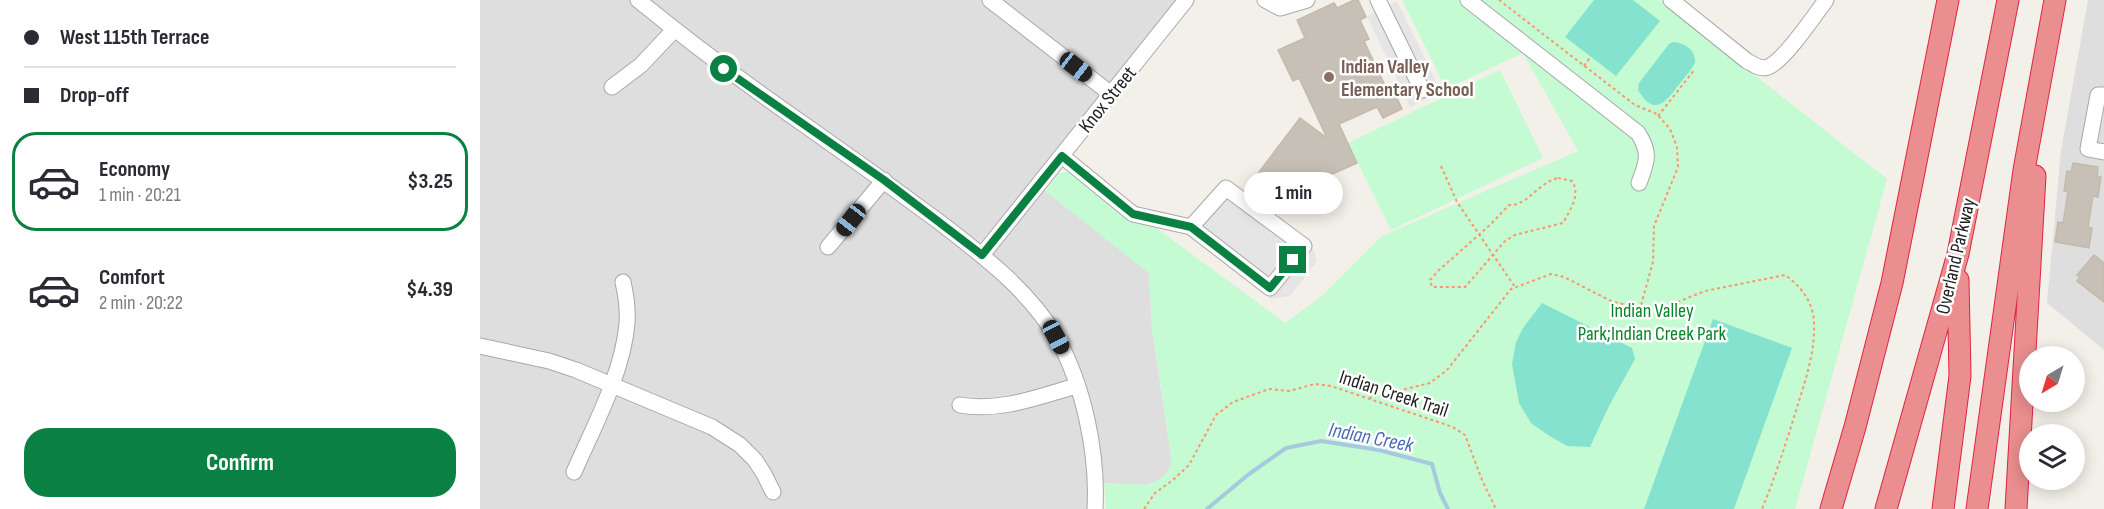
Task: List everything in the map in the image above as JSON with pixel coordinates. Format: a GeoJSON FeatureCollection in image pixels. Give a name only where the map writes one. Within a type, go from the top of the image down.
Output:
{"type":"FeatureCollection","features":[{"type":"Feature","properties":{"kind":"highway"},"geometry":{"type":"LineString","coordinates":[[1831,509],[1855,427],[1892,283],[1948,0]]}},
{"type":"Feature","properties":{"kind":"highway","name":"Overland Parkway"},"geometry":{"type":"LineString","coordinates":[[1887,509],[1958,255],[2008,0]]}},
{"type":"Feature","properties":{"kind":"highway"},"geometry":{"type":"LineString","coordinates":[[1977,509],[2024,170],[2055,0]]}},
{"type":"Feature","properties":{"kind":"highway"},"geometry":{"type":"LineString","coordinates":[[2016,509],[2041,79]]}},
{"type":"Feature","properties":{"kind":"highway"},"geometry":{"type":"LineString","coordinates":[[1943,509],[1960,376],[1958,255]]}},
{"type":"Feature","properties":{"kind":"street"},"geometry":{"type":"LineString","coordinates":[[638,0],[724,69],[884,180],[982,255],[1021,290],[1039,312],[1066,356],[1089,428],[1094,459],[1095,509]]}},
{"type":"Feature","properties":{"kind":"street"},"geometry":{"type":"LineString","coordinates":[[990,0],[1111,94]]}},
{"type":"Feature","properties":{"kind":"street","name":"Knox Street"},"geometry":{"type":"LineString","coordinates":[[982,255],[1186,0]]}},
{"type":"Feature","properties":{"kind":"street"},"geometry":{"type":"LineString","coordinates":[[1265,0],[1281,8],[1307,0]]}},
{"type":"Feature","properties":{"kind":"street"},"geometry":{"type":"LineString","coordinates":[[1378,0],[1422,90]]}},
{"type":"Feature","properties":{"kind":"street"},"geometry":{"type":"LineString","coordinates":[[1468,0],[1638,133],[1646,144],[1648,162],[1639,183]]}},
{"type":"Feature","properties":{"kind":"street"},"geometry":{"type":"LineString","coordinates":[[1671,0],[1747,61],[1761,68],[1768,67],[1781,58],[1826,0]]}},
{"type":"Feature","properties":{"kind":"street"},"geometry":{"type":"LineString","coordinates":[[612,87],[641,64],[674,30]]}},
{"type":"Feature","properties":{"kind":"street"},"geometry":{"type":"LineString","coordinates":[[2104,95],[2098,95],[2088,149],[2104,152]]}},
{"type":"Feature","properties":{"kind":"street"},"geometry":{"type":"LineString","coordinates":[[1062,156],[1133,214],[1191,227],[1270,288],[1304,246],[1226,188],[1191,227]]}},
{"type":"Feature","properties":{"kind":"street"},"geometry":{"type":"LineString","coordinates":[[828,247],[884,180]]}},
{"type":"Feature","properties":{"kind":"street"},"geometry":{"type":"LineString","coordinates":[[574,472],[620,357],[627,323],[623,282]]}},
{"type":"Feature","properties":{"kind":"street"},"geometry":{"type":"LineString","coordinates":[[480,346],[549,361],[611,384],[727,435],[755,460],[773,492]]}},
{"type":"Feature","properties":{"kind":"street"},"geometry":{"type":"LineString","coordinates":[[960,405],[976,408],[1006,406],[1076,386]]}},
{"type":"Feature","properties":{"kind":"path"},"geometry":{"type":"LineString","coordinates":[[1584,66],[1591,56]]}},
{"type":"Feature","properties":{"kind":"path"},"geometry":{"type":"LineString","coordinates":[[1658,116],[1695,69]]}},
{"type":"Feature","properties":{"kind":"path"},"geometry":{"type":"LineString","coordinates":[[1441,166],[1457,201],[1515,287]]}},
{"type":"Feature","properties":{"kind":"path"},"geometry":{"type":"LineString","coordinates":[[1558,178],[1572,181],[1575,185],[1575,203],[1563,223],[1515,235],[1505,241],[1465,287],[1432,287],[1430,280],[1437,271],[1479,235],[1509,205],[1524,201],[1548,180],[1558,178]]}},
{"type":"Feature","properties":{"kind":"path"},"geometry":{"type":"LineString","coordinates":[[1369,398],[1430,383],[1447,370],[1511,289],[1551,274],[1564,277],[1611,300],[1653,312],[1705,291],[1785,275],[1798,284],[1809,301],[1815,323],[1810,364],[1779,466],[1762,509]]}},
{"type":"Feature","properties":{"kind":"path","name":"Indian Creek Trail"},"geometry":{"type":"LineString","coordinates":[[1144,509],[1155,493],[1189,465],[1216,415],[1233,402],[1269,389],[1289,391],[1315,384],[1331,386],[1454,427],[1465,435],[1496,509]]}},
{"type":"Feature","properties":{"kind":"shaded area"},"geometry":{"type":"Polygon","coordinates":[[[480,0],[1178,0],[1033,180],[1149,273],[1152,329],[1172,463],[1164,477],[1147,485],[1090,483],[1089,509],[480,509],[480,0]]]}},
{"type":"Feature","properties":{"kind":"shaded area"},"geometry":{"type":"Polygon","coordinates":[[[1594,0],[1633,0],[1660,21],[1616,76],[1565,37],[1594,0]]]}},
{"type":"Feature","properties":{"kind":"shaded area"},"geometry":{"type":"Polygon","coordinates":[[[2088,0],[2104,0],[2104,350],[2047,303],[2061,151],[2088,0]]]}},
{"type":"Feature","properties":{"kind":"shaded area"},"geometry":{"type":"Polygon","coordinates":[[[1397,1],[1441,92],[1410,107],[1367,16],[1397,1]]]}},
{"type":"Feature","properties":{"kind":"shaded area"},"geometry":{"type":"Polygon","coordinates":[[[1673,42],[1689,48],[1694,54],[1695,63],[1668,99],[1654,105],[1643,98],[1638,90],[1639,83],[1669,44],[1673,42]]]}},
{"type":"Feature","properties":{"kind":"shaded area"},"geometry":{"type":"Polygon","coordinates":[[[1237,186],[1311,241],[1317,261],[1290,296],[1271,299],[1181,231],[1237,186]]]}},
{"type":"Feature","properties":{"kind":"shaded area"},"geometry":{"type":"Polygon","coordinates":[[[1542,303],[1632,348],[1635,359],[1590,447],[1567,446],[1548,435],[1531,423],[1519,403],[1512,364],[1516,342],[1523,328],[1542,303]]]}},
{"type":"Feature","properties":{"kind":"shaded area"},"geometry":{"type":"Polygon","coordinates":[[[1713,319],[1792,348],[1734,509],[1644,509],[1713,319]]]}},
{"type":"Feature","properties":{"kind":"green space","name":"Indian Valley Park;Indian Creek Park"},"geometry":{"type":"Polygon","coordinates":[[[1402,0],[1659,0],[1887,179],[1795,509],[1106,509],[1104,483],[1147,485],[1164,477],[1172,463],[1152,329],[1149,273],[1045,191],[1059,173],[1068,172],[1136,222],[1158,229],[1285,323],[1321,297],[1382,236],[1578,151],[1523,53],[1446,89],[1402,0]]]}},
{"type":"Feature","properties":{"kind":"green space"},"geometry":{"type":"Polygon","coordinates":[[[1500,70],[1543,158],[1391,230],[1348,143],[1500,70]]]}},
{"type":"Feature","properties":{"kind":"building","name":"Indian Valley Elementary School"},"geometry":{"type":"Polygon","coordinates":[[[1358,0],[1366,17],[1360,20],[1369,39],[1364,41],[1389,94],[1397,98],[1402,109],[1383,118],[1377,107],[1339,124],[1357,163],[1330,175],[1333,181],[1277,208],[1270,193],[1253,180],[1300,118],[1327,138],[1299,78],[1293,81],[1278,50],[1305,38],[1297,20],[1334,3],[1337,8],[1358,0]]]}},
{"type":"Feature","properties":{"kind":"building"},"geometry":{"type":"Polygon","coordinates":[[[2073,163],[2098,167],[2097,176],[2101,177],[2098,197],[2093,196],[2088,227],[2092,228],[2089,248],[2055,242],[2058,222],[2063,223],[2068,192],[2064,191],[2067,171],[2071,172],[2073,163]]]}},
{"type":"Feature","properties":{"kind":"building"},"geometry":{"type":"Polygon","coordinates":[[[2094,255],[2104,263],[2104,302],[2077,281],[2080,277],[2077,275],[2094,255]]]}},
{"type":"Feature","properties":{"kind":"waterway","name":"Indian Creek"},"geometry":{"type":"LineString","coordinates":[[1207,509],[1249,474],[1286,448],[1321,441],[1379,450],[1432,464],[1440,493],[1448,509]]}},
{"type":"Feature","properties":{"kind":"place","name":"Indian Valley Elementary School"},"geometry":{"type":"Point","coordinates":[1329,77]}},
{"type":"Feature","properties":{"kind":"route"},"geometry":{"type":"LineString","coordinates":[[724,69],[884,180],[982,255],[1062,156],[1133,214],[1191,227],[1270,288],[1293,260]]}}]}
